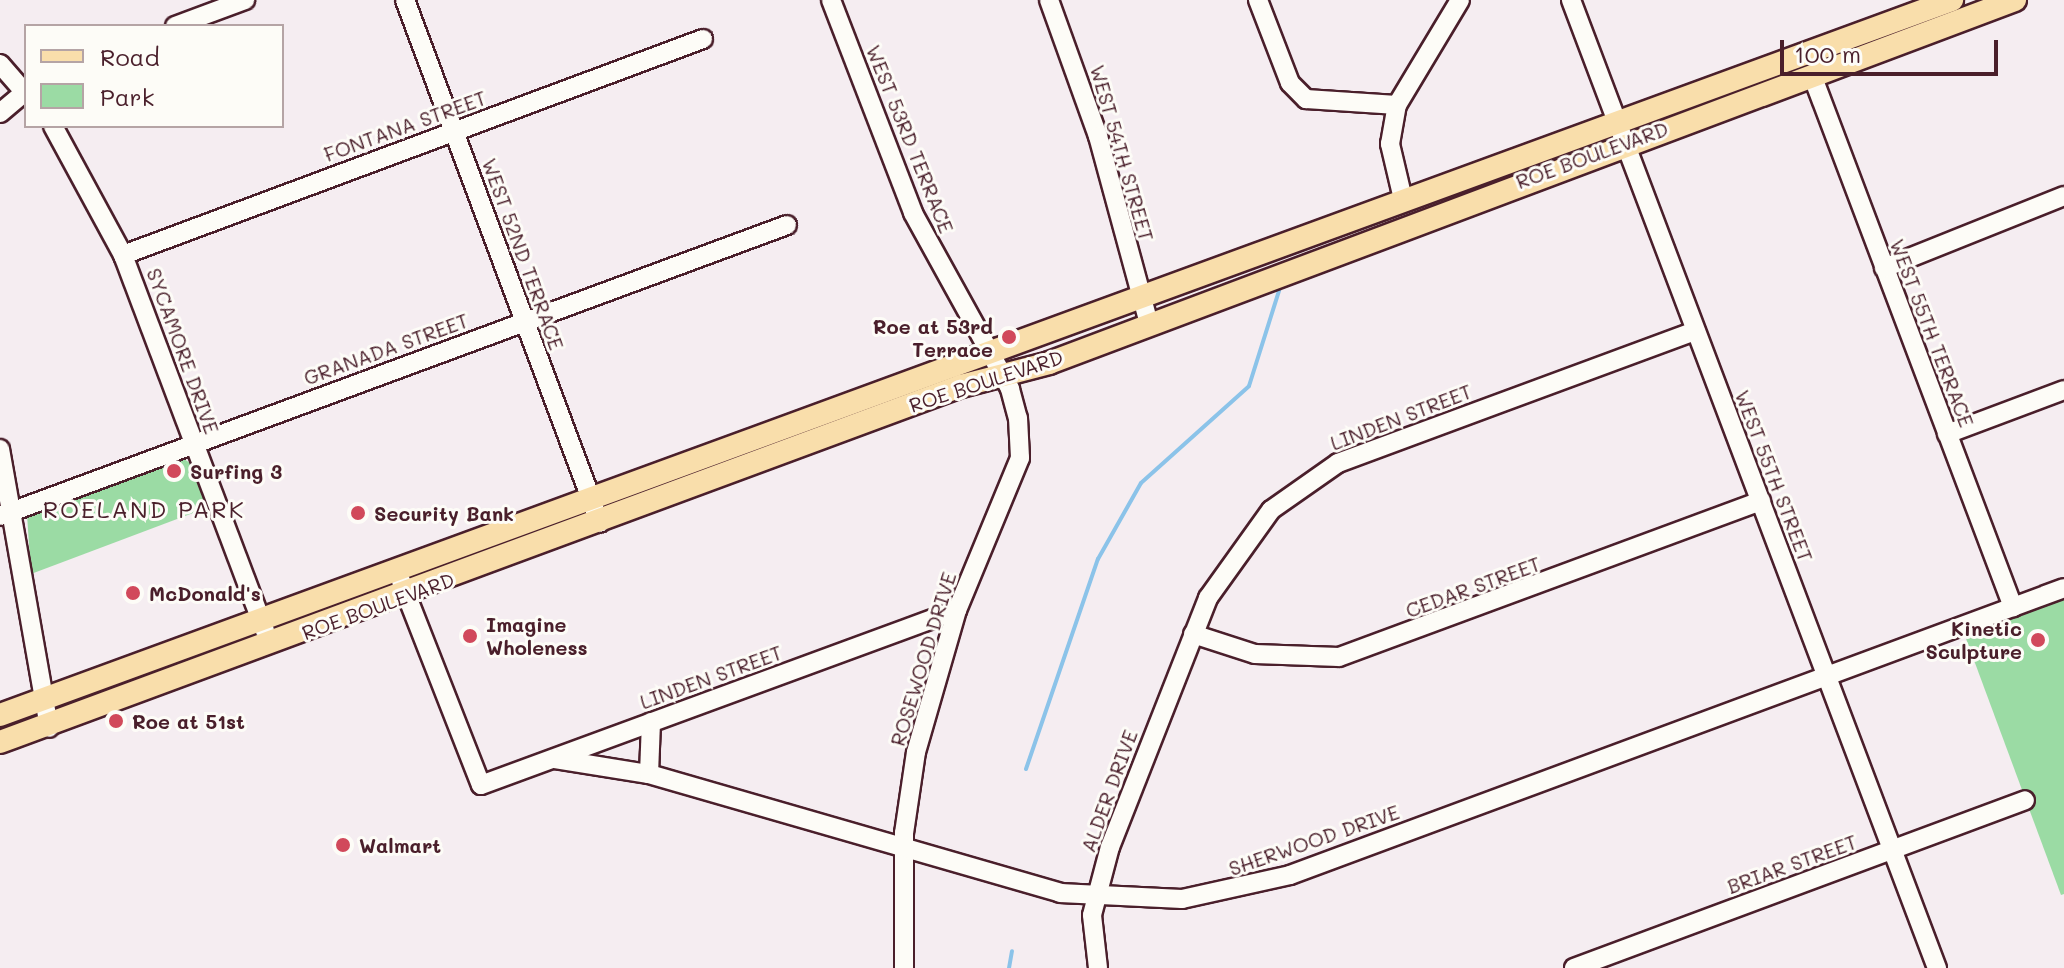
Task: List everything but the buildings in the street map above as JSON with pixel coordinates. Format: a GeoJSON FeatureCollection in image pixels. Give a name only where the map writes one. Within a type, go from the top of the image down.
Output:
{"type":"FeatureCollection","features":[{"type":"Feature","properties":{"kind":"main road","name":"ROE BOULEVARD"},"geometry":{"type":"LineString","coordinates":[[596,513],[1001,375],[1403,199],[1952,0]]}},
{"type":"Feature","properties":{"kind":"main road","name":"ROE BOULEVARD"},"geometry":{"type":"LineString","coordinates":[[0,742],[49,728],[269,646],[403,585],[596,513],[988,356],[1144,310],[1625,142],[2015,0]]}},
{"type":"Feature","properties":{"kind":"main road","name":"ROE BOULEVARD"},"geometry":{"type":"LineString","coordinates":[[0,715],[41,704],[263,624],[403,585]]}},
{"type":"Feature","properties":{"kind":"street"},"geometry":{"type":"LineString","coordinates":[[180,24],[245,0]]}},
{"type":"Feature","properties":{"kind":"street","name":"WEST 52ND TERRACE"},"geometry":{"type":"LineString","coordinates":[[405,0],[596,513]]}},
{"type":"Feature","properties":{"kind":"street","name":"WEST 53RD TERRACE"},"geometry":{"type":"LineString","coordinates":[[831,0],[913,213],[1001,375]]}},
{"type":"Feature","properties":{"kind":"street","name":"WEST 54TH STREET"},"geometry":{"type":"LineString","coordinates":[[1049,0],[1098,136],[1144,310]]}},
{"type":"Feature","properties":{"kind":"street"},"geometry":{"type":"LineString","coordinates":[[1258,0],[1290,83],[1306,99],[1397,105]]}},
{"type":"Feature","properties":{"kind":"street"},"geometry":{"type":"LineString","coordinates":[[1403,199],[1390,144],[1397,105],[1404,83],[1460,0]]}},
{"type":"Feature","properties":{"kind":"street","name":"WEST 55TH STREET"},"geometry":{"type":"LineString","coordinates":[[1571,0],[1937,968]]}},
{"type":"Feature","properties":{"kind":"street","name":"FONTANA STREET"},"geometry":{"type":"LineString","coordinates":[[123,255],[703,39]]}},
{"type":"Feature","properties":{"kind":"street"},"geometry":{"type":"LineString","coordinates":[[0,64],[24,90]]}},
{"type":"Feature","properties":{"kind":"street","name":"WEST 55TH TERRACE"},"geometry":{"type":"LineString","coordinates":[[1812,75],[2013,607]]}},
{"type":"Feature","properties":{"kind":"street"},"geometry":{"type":"LineString","coordinates":[[0,113],[24,94]]}},
{"type":"Feature","properties":{"kind":"street","name":"SYCAMORE DRIVE"},"geometry":{"type":"LineString","coordinates":[[54,128],[123,255],[269,646]]}},
{"type":"Feature","properties":{"kind":"street"},"geometry":{"type":"LineString","coordinates":[[1884,268],[2064,196]]}},
{"type":"Feature","properties":{"kind":"street","name":"GRANADA STREET"},"geometry":{"type":"LineString","coordinates":[[5,513],[787,225]]}},
{"type":"Feature","properties":{"kind":"street","name":"LINDEN STREET"},"geometry":{"type":"LineString","coordinates":[[1193,634],[1241,542],[1305,482],[1338,463],[1695,331]]}},
{"type":"Feature","properties":{"kind":"street","name":"ROSEWOOD DRIVE"},"geometry":{"type":"LineString","coordinates":[[904,968],[904,850],[916,752],[957,610],[1020,458],[1018,418],[1001,375]]}},
{"type":"Feature","properties":{"kind":"street"},"geometry":{"type":"LineString","coordinates":[[1947,434],[2064,390]]}},
{"type":"Feature","properties":{"kind":"street"},"geometry":{"type":"LineString","coordinates":[[0,449],[5,513],[41,704],[49,728]]}},
{"type":"Feature","properties":{"kind":"street","name":"CEDAR STREET"},"geometry":{"type":"LineString","coordinates":[[1193,634],[1283,658],[1349,654],[1761,501]]}},
{"type":"Feature","properties":{"kind":"street","name":"LINDEN STREET"},"geometry":{"type":"LineString","coordinates":[[403,585],[481,785],[957,610]]}},
{"type":"Feature","properties":{"kind":"street","name":"SHERWOOD DRIVE"},"geometry":{"type":"LineString","coordinates":[[555,759],[649,774],[904,850],[1097,897],[1150,901],[1242,890],[2064,588]]}},
{"type":"Feature","properties":{"kind":"street","name":"ALDER DRIVE"},"geometry":{"type":"LineString","coordinates":[[1098,968],[1091,927],[1097,897],[1193,634]]}},
{"type":"Feature","properties":{"kind":"street"},"geometry":{"type":"LineString","coordinates":[[649,774],[651,722]]}},
{"type":"Feature","properties":{"kind":"street","name":"BRIAR STREET"},"geometry":{"type":"LineString","coordinates":[[1574,968],[2025,800]]}},
{"type":"Feature","properties":{"kind":"green space"},"geometry":{"type":"Polygon","coordinates":[[[181,457],[193,465],[209,507],[31,574],[27,515],[181,457]]]}},
{"type":"Feature","properties":{"kind":"green space"},"geometry":{"type":"Polygon","coordinates":[[[2064,598],[2064,894],[2061,895],[1965,636],[2064,598]]]}},
{"type":"Feature","properties":{"kind":"waterway"},"geometry":{"type":"LineString","coordinates":[[1026,769],[1098,559],[1141,483],[1249,386],[1279,291]]}},
{"type":"Feature","properties":{"kind":"waterway"},"geometry":{"type":"LineString","coordinates":[[1009,968],[1012,951]]}},
{"type":"Feature","properties":{"kind":"place","name":"Roe at 53rd Terrace"},"geometry":{"type":"Point","coordinates":[1009,337]}},
{"type":"Feature","properties":{"kind":"place","name":"Surfing 3"},"geometry":{"type":"Point","coordinates":[174,471]}},
{"type":"Feature","properties":{"kind":"place","name":"Security Bank"},"geometry":{"type":"Point","coordinates":[358,513]}},
{"type":"Feature","properties":{"kind":"place","name":"McDonald's"},"geometry":{"type":"Point","coordinates":[133,593]}},
{"type":"Feature","properties":{"kind":"place","name":"Imagine Wholeness"},"geometry":{"type":"Point","coordinates":[470,636]}},
{"type":"Feature","properties":{"kind":"place","name":"Kinetic Sculpture"},"geometry":{"type":"Point","coordinates":[2038,640]}},
{"type":"Feature","properties":{"kind":"place","name":"Roe at 51st"},"geometry":{"type":"Point","coordinates":[116,721]}},
{"type":"Feature","properties":{"kind":"place","name":"Walmart"},"geometry":{"type":"Point","coordinates":[343,845]}},
{"type":"Feature","properties":{"kind":"district","name":"ROELAND PARK"},"geometry":{"type":"Point","coordinates":[144,509]}}]}
